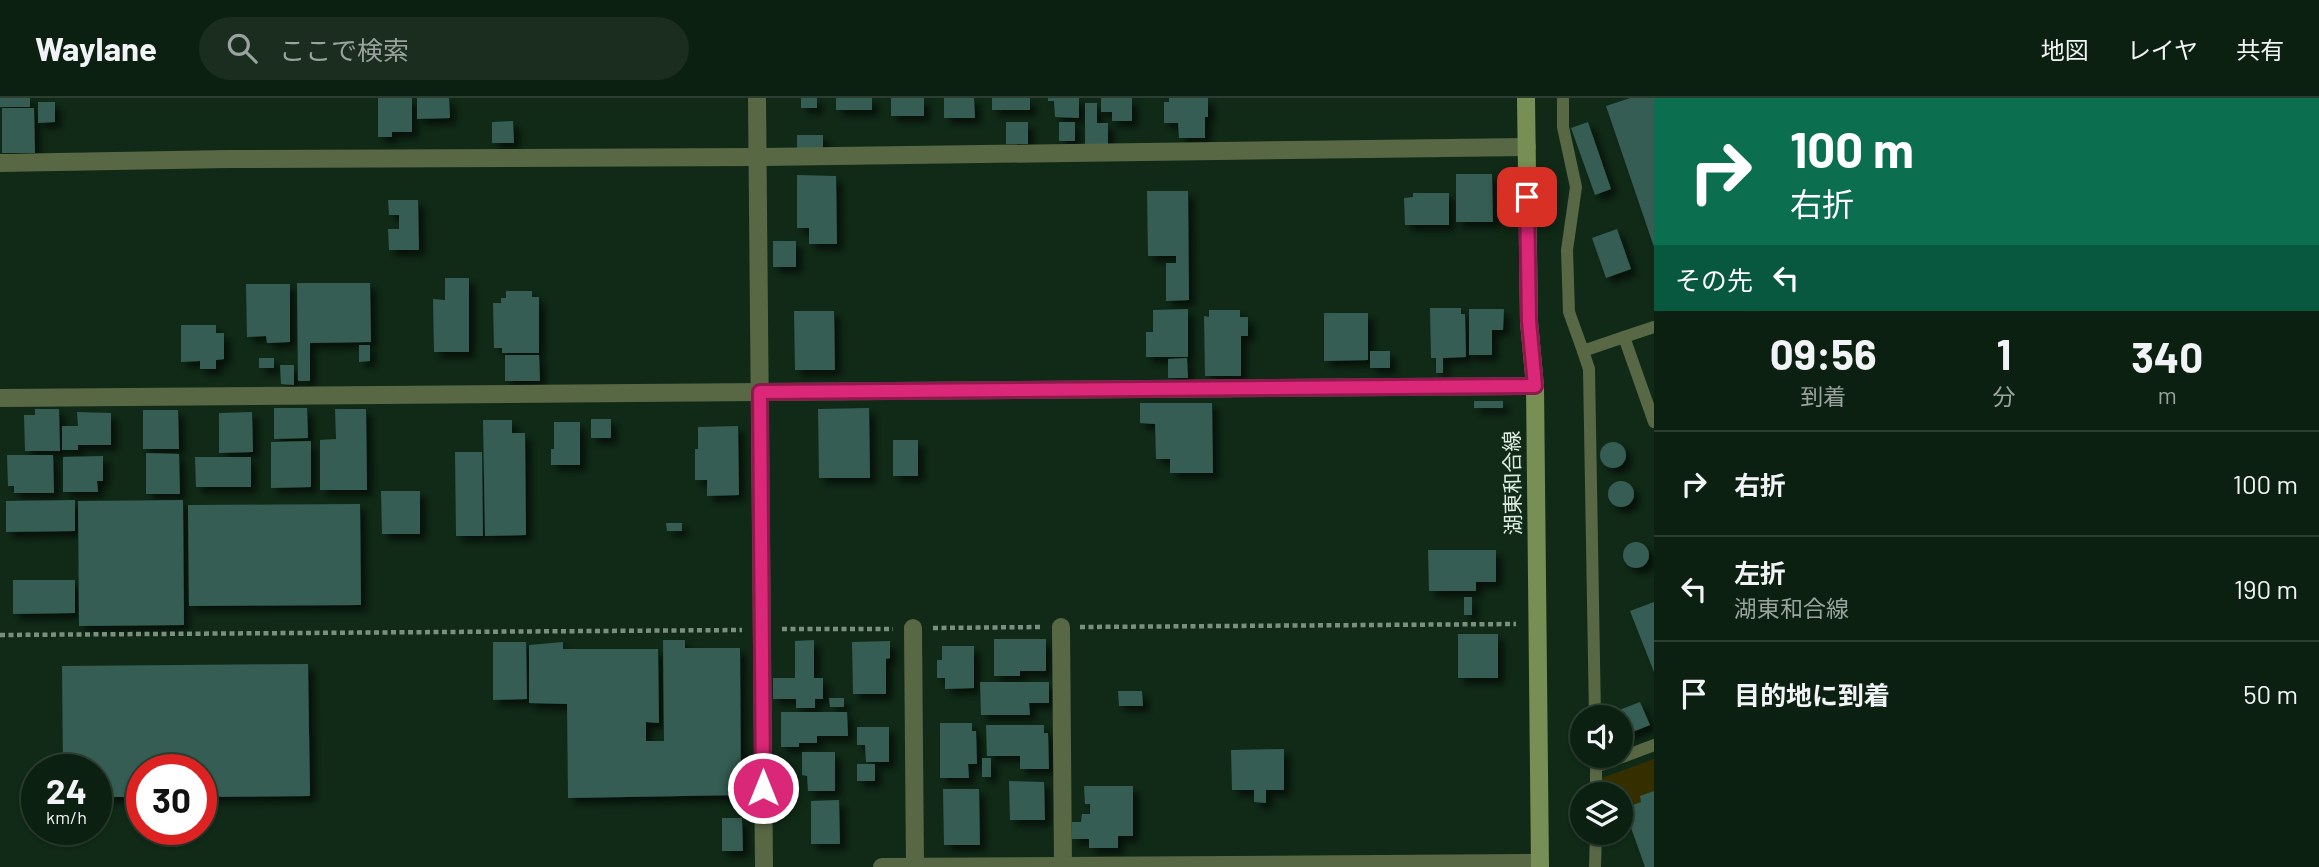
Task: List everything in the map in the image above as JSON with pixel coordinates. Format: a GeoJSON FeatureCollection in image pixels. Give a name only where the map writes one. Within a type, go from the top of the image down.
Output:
{"type":"FeatureCollection","features":[{"type":"Feature","properties":{"kind":"main road","name":"湖東和合線"},"geometry":{"type":"LineString","coordinates":[[1527,98],[1529,321],[1535,386],[1540,865]]}},
{"type":"Feature","properties":{"kind":"street"},"geometry":{"type":"LineString","coordinates":[[757,98],[764,867]]}},
{"type":"Feature","properties":{"kind":"street"},"geometry":{"type":"LineString","coordinates":[[0,163],[1527,148]]}},
{"type":"Feature","properties":{"kind":"street"},"geometry":{"type":"LineString","coordinates":[[0,398],[1535,386]]}},
{"type":"Feature","properties":{"kind":"street"},"geometry":{"type":"LineString","coordinates":[[1061,627],[1063,866]]}},
{"type":"Feature","properties":{"kind":"street"},"geometry":{"type":"LineString","coordinates":[[913,628],[915,867]]}},
{"type":"Feature","properties":{"kind":"street"},"geometry":{"type":"LineString","coordinates":[[882,867],[1540,865]]}},
{"type":"Feature","properties":{"kind":"lane"},"geometry":{"type":"LineString","coordinates":[[1563,98],[1563,127],[1576,187],[1567,250],[1569,312],[1589,369],[1595,705]]}},
{"type":"Feature","properties":{"kind":"lane"},"geometry":{"type":"LineString","coordinates":[[1583,351],[1654,327]]}},
{"type":"Feature","properties":{"kind":"lane"},"geometry":{"type":"LineString","coordinates":[[1624,337],[1654,422]]}},
{"type":"Feature","properties":{"kind":"lane"},"geometry":{"type":"LineString","coordinates":[[1633,751],[1654,746]]}},
{"type":"Feature","properties":{"kind":"lane"},"geometry":{"type":"LineString","coordinates":[[1595,867],[1596,845]]}},
{"type":"Feature","properties":{"kind":"shaded area"},"geometry":{"type":"Polygon","coordinates":[[[1654,759],[1654,791],[1633,805],[1633,782],[1602,782],[1602,778],[1654,759]]]}},
{"type":"Feature","properties":{"kind":"building"},"geometry":{"type":"Polygon","coordinates":[[[0,98],[30,98],[30,107],[0,107],[0,98]]]}},
{"type":"Feature","properties":{"kind":"building"},"geometry":{"type":"Polygon","coordinates":[[[378,98],[412,98],[412,132],[392,132],[392,137],[378,137],[378,98]]]}},
{"type":"Feature","properties":{"kind":"building"},"geometry":{"type":"Polygon","coordinates":[[[417,98],[449,98],[450,118],[417,119],[417,98]]]}},
{"type":"Feature","properties":{"kind":"building"},"geometry":{"type":"Polygon","coordinates":[[[801,98],[817,98],[817,108],[801,108],[801,98]]]}},
{"type":"Feature","properties":{"kind":"building"},"geometry":{"type":"Polygon","coordinates":[[[836,98],[872,98],[872,110],[836,110],[836,98]]]}},
{"type":"Feature","properties":{"kind":"building"},"geometry":{"type":"Polygon","coordinates":[[[891,98],[924,98],[924,116],[891,116],[891,98]]]}},
{"type":"Feature","properties":{"kind":"building"},"geometry":{"type":"Polygon","coordinates":[[[944,98],[974,98],[975,118],[944,118],[944,98]]]}},
{"type":"Feature","properties":{"kind":"building"},"geometry":{"type":"Polygon","coordinates":[[[992,98],[1030,98],[1030,110],[992,110],[992,98]]]}},
{"type":"Feature","properties":{"kind":"building"},"geometry":{"type":"Polygon","coordinates":[[[1048,98],[1079,98],[1079,118],[1055,117],[1054,101],[1048,101],[1048,98]]]}},
{"type":"Feature","properties":{"kind":"building"},"geometry":{"type":"Polygon","coordinates":[[[1101,98],[1132,98],[1132,121],[1112,121],[1112,112],[1101,112],[1101,98]]]}},
{"type":"Feature","properties":{"kind":"building"},"geometry":{"type":"Polygon","coordinates":[[[1169,98],[1208,98],[1205,138],[1179,138],[1178,123],[1164,123],[1164,102],[1169,102],[1169,98]]]}},
{"type":"Feature","properties":{"kind":"building"},"geometry":{"type":"Polygon","coordinates":[[[1630,98],[1654,98],[1654,247],[1606,106],[1630,98]]]}},
{"type":"Feature","properties":{"kind":"building"},"geometry":{"type":"Polygon","coordinates":[[[38,102],[55,102],[55,122],[38,123],[38,102]]]}},
{"type":"Feature","properties":{"kind":"building"},"geometry":{"type":"Polygon","coordinates":[[[1085,103],[1097,103],[1097,123],[1108,123],[1108,144],[1085,144],[1085,103]]]}},
{"type":"Feature","properties":{"kind":"building"},"geometry":{"type":"Polygon","coordinates":[[[2,108],[34,108],[35,153],[2,153],[2,108]]]}},
{"type":"Feature","properties":{"kind":"building"},"geometry":{"type":"Polygon","coordinates":[[[513,121],[514,143],[492,143],[492,122],[513,121]]]}},
{"type":"Feature","properties":{"kind":"building"},"geometry":{"type":"Polygon","coordinates":[[[1006,122],[1028,122],[1028,144],[1006,144],[1006,122]]]}},
{"type":"Feature","properties":{"kind":"building"},"geometry":{"type":"Polygon","coordinates":[[[1059,122],[1075,122],[1075,141],[1059,141],[1059,122]]]}},
{"type":"Feature","properties":{"kind":"building"},"geometry":{"type":"Polygon","coordinates":[[[1588,122],[1611,189],[1595,195],[1571,128],[1588,122]]]}},
{"type":"Feature","properties":{"kind":"building"},"geometry":{"type":"Polygon","coordinates":[[[797,135],[823,135],[823,152],[797,152],[797,135]]]}},
{"type":"Feature","properties":{"kind":"building"},"geometry":{"type":"Polygon","coordinates":[[[1456,174],[1492,174],[1493,222],[1456,222],[1456,174]]]}},
{"type":"Feature","properties":{"kind":"building"},"geometry":{"type":"Polygon","coordinates":[[[797,175],[836,176],[837,244],[809,244],[809,228],[797,228],[797,175]]]}},
{"type":"Feature","properties":{"kind":"building"},"geometry":{"type":"Polygon","coordinates":[[[1147,191],[1188,191],[1189,300],[1166,301],[1166,263],[1176,263],[1176,256],[1148,256],[1147,191]]]}},
{"type":"Feature","properties":{"kind":"building"},"geometry":{"type":"Polygon","coordinates":[[[1413,193],[1449,193],[1449,225],[1405,225],[1404,198],[1413,197],[1413,193]]]}},
{"type":"Feature","properties":{"kind":"building"},"geometry":{"type":"Polygon","coordinates":[[[388,200],[418,200],[419,250],[389,250],[388,229],[399,229],[399,215],[389,215],[388,200]]]}},
{"type":"Feature","properties":{"kind":"building"},"geometry":{"type":"Polygon","coordinates":[[[1617,229],[1631,269],[1606,278],[1592,238],[1617,229]]]}},
{"type":"Feature","properties":{"kind":"building"},"geometry":{"type":"Polygon","coordinates":[[[773,241],[796,241],[796,267],[773,267],[773,241]]]}},
{"type":"Feature","properties":{"kind":"building"},"geometry":{"type":"Polygon","coordinates":[[[445,278],[469,278],[469,352],[434,352],[433,299],[445,300],[445,278]]]}},
{"type":"Feature","properties":{"kind":"building"},"geometry":{"type":"Polygon","coordinates":[[[297,283],[370,283],[371,342],[310,343],[310,381],[298,381],[297,283]]]}},
{"type":"Feature","properties":{"kind":"building"},"geometry":{"type":"Polygon","coordinates":[[[246,284],[290,284],[290,342],[267,343],[266,336],[247,337],[246,284]]]}},
{"type":"Feature","properties":{"kind":"building"},"geometry":{"type":"Polygon","coordinates":[[[506,291],[532,291],[532,297],[539,297],[539,353],[502,353],[502,348],[494,348],[493,303],[501,303],[501,298],[506,298],[506,291]]]}},
{"type":"Feature","properties":{"kind":"building"},"geometry":{"type":"Polygon","coordinates":[[[1430,308],[1461,308],[1461,314],[1465,314],[1466,357],[1443,358],[1443,373],[1436,373],[1436,358],[1431,358],[1430,308]]]}},
{"type":"Feature","properties":{"kind":"building"},"geometry":{"type":"Polygon","coordinates":[[[1188,309],[1188,357],[1146,357],[1146,332],[1153,332],[1153,310],[1188,309]]]}},
{"type":"Feature","properties":{"kind":"building"},"geometry":{"type":"Polygon","coordinates":[[[1469,309],[1504,309],[1503,330],[1492,330],[1492,355],[1469,355],[1469,309]]]}},
{"type":"Feature","properties":{"kind":"building"},"geometry":{"type":"Polygon","coordinates":[[[1209,310],[1240,310],[1240,317],[1248,317],[1248,336],[1241,336],[1241,376],[1205,376],[1204,316],[1209,317],[1209,310]]]}},
{"type":"Feature","properties":{"kind":"building"},"geometry":{"type":"Polygon","coordinates":[[[794,311],[834,311],[835,370],[795,370],[794,311]]]}},
{"type":"Feature","properties":{"kind":"building"},"geometry":{"type":"Polygon","coordinates":[[[1324,313],[1368,313],[1368,360],[1324,361],[1324,313]]]}},
{"type":"Feature","properties":{"kind":"building"},"geometry":{"type":"Polygon","coordinates":[[[181,325],[216,325],[216,333],[224,333],[224,359],[216,360],[216,369],[200,369],[200,361],[181,362],[181,325]]]}},
{"type":"Feature","properties":{"kind":"building"},"geometry":{"type":"Polygon","coordinates":[[[359,345],[370,345],[370,361],[359,362],[359,345]]]}},
{"type":"Feature","properties":{"kind":"building"},"geometry":{"type":"Polygon","coordinates":[[[1370,351],[1390,351],[1390,368],[1370,368],[1370,351]]]}},
{"type":"Feature","properties":{"kind":"building"},"geometry":{"type":"Polygon","coordinates":[[[505,355],[539,355],[540,381],[505,381],[505,355]]]}},
{"type":"Feature","properties":{"kind":"building"},"geometry":{"type":"Polygon","coordinates":[[[259,358],[274,358],[274,368],[259,368],[259,358]]]}},
{"type":"Feature","properties":{"kind":"building"},"geometry":{"type":"Polygon","coordinates":[[[1187,358],[1188,378],[1168,378],[1168,359],[1187,358]]]}},
{"type":"Feature","properties":{"kind":"building"},"geometry":{"type":"Polygon","coordinates":[[[280,365],[294,365],[294,385],[281,384],[280,365]]]}},
{"type":"Feature","properties":{"kind":"building"},"geometry":{"type":"Polygon","coordinates":[[[1474,401],[1503,401],[1503,408],[1474,408],[1474,401]]]}},
{"type":"Feature","properties":{"kind":"building"},"geometry":{"type":"Polygon","coordinates":[[[1140,403],[1212,403],[1213,473],[1170,473],[1170,459],[1156,459],[1155,424],[1140,423],[1140,403]]]}},
{"type":"Feature","properties":{"kind":"building"},"geometry":{"type":"Polygon","coordinates":[[[274,408],[307,408],[308,438],[274,439],[274,408]]]}},
{"type":"Feature","properties":{"kind":"building"},"geometry":{"type":"Polygon","coordinates":[[[869,408],[870,478],[819,478],[818,409],[869,408]]]}},
{"type":"Feature","properties":{"kind":"building"},"geometry":{"type":"Polygon","coordinates":[[[35,409],[59,409],[60,451],[25,451],[24,415],[35,415],[35,409]]]}},
{"type":"Feature","properties":{"kind":"building"},"geometry":{"type":"Polygon","coordinates":[[[335,409],[366,409],[367,490],[320,490],[320,440],[336,439],[335,409]]]}},
{"type":"Feature","properties":{"kind":"building"},"geometry":{"type":"Polygon","coordinates":[[[143,410],[178,410],[179,449],[143,449],[143,410]]]}},
{"type":"Feature","properties":{"kind":"building"},"geometry":{"type":"Polygon","coordinates":[[[77,412],[111,413],[111,445],[78,445],[78,450],[62,450],[62,426],[78,426],[77,412]]]}},
{"type":"Feature","properties":{"kind":"building"},"geometry":{"type":"Polygon","coordinates":[[[252,412],[253,452],[219,453],[219,413],[252,412]]]}},
{"type":"Feature","properties":{"kind":"building"},"geometry":{"type":"Polygon","coordinates":[[[591,419],[611,419],[611,438],[591,438],[591,419]]]}},
{"type":"Feature","properties":{"kind":"building"},"geometry":{"type":"Polygon","coordinates":[[[483,420],[512,420],[512,433],[525,433],[526,535],[485,536],[483,420]]]}},
{"type":"Feature","properties":{"kind":"building"},"geometry":{"type":"Polygon","coordinates":[[[554,422],[580,422],[580,465],[551,465],[554,422]]]}},
{"type":"Feature","properties":{"kind":"building"},"geometry":{"type":"Polygon","coordinates":[[[738,426],[739,495],[707,496],[707,480],[695,480],[698,427],[738,426]]]}},
{"type":"Feature","properties":{"kind":"building"},"geometry":{"type":"Polygon","coordinates":[[[893,440],[918,440],[918,476],[893,476],[893,440]]]}},
{"type":"Feature","properties":{"kind":"building"},"geometry":{"type":"Polygon","coordinates":[[[311,441],[311,487],[271,488],[271,442],[311,441]]]}},
{"type":"Feature","properties":{"kind":"building"},"geometry":{"type":"Polygon","coordinates":[[[1613,442],[1622,446],[1626,455],[1622,464],[1613,468],[1604,464],[1600,455],[1604,446],[1613,442]]]}},
{"type":"Feature","properties":{"kind":"building"},"geometry":{"type":"Polygon","coordinates":[[[455,452],[482,452],[483,536],[456,536],[455,452]]]}},
{"type":"Feature","properties":{"kind":"building"},"geometry":{"type":"Polygon","coordinates":[[[146,453],[179,454],[180,494],[146,494],[146,453]]]}},
{"type":"Feature","properties":{"kind":"building"},"geometry":{"type":"Polygon","coordinates":[[[7,455],[53,455],[54,493],[14,493],[14,486],[8,486],[7,455]]]}},
{"type":"Feature","properties":{"kind":"building"},"geometry":{"type":"Polygon","coordinates":[[[103,456],[103,481],[97,481],[98,492],[63,492],[63,457],[103,456]]]}},
{"type":"Feature","properties":{"kind":"building"},"geometry":{"type":"Polygon","coordinates":[[[195,457],[251,457],[251,487],[196,487],[195,457]]]}},
{"type":"Feature","properties":{"kind":"building"},"geometry":{"type":"Polygon","coordinates":[[[1621,481],[1630,485],[1634,494],[1630,503],[1621,507],[1612,503],[1608,494],[1612,485],[1621,481]]]}},
{"type":"Feature","properties":{"kind":"building"},"geometry":{"type":"Polygon","coordinates":[[[381,491],[420,491],[420,534],[382,534],[381,491]]]}},
{"type":"Feature","properties":{"kind":"building"},"geometry":{"type":"Polygon","coordinates":[[[75,500],[75,531],[6,532],[6,501],[75,500]]]}},
{"type":"Feature","properties":{"kind":"building"},"geometry":{"type":"Polygon","coordinates":[[[183,500],[184,625],[79,626],[78,501],[183,500]]]}},
{"type":"Feature","properties":{"kind":"building"},"geometry":{"type":"Polygon","coordinates":[[[360,504],[361,605],[189,606],[188,505],[360,504]]]}},
{"type":"Feature","properties":{"kind":"building"},"geometry":{"type":"Polygon","coordinates":[[[666,523],[682,523],[682,531],[667,531],[666,523]]]}},
{"type":"Feature","properties":{"kind":"building"},"geometry":{"type":"Polygon","coordinates":[[[1636,542],[1645,546],[1649,555],[1645,564],[1636,568],[1627,564],[1623,555],[1627,546],[1636,542]]]}},
{"type":"Feature","properties":{"kind":"building"},"geometry":{"type":"Polygon","coordinates":[[[1428,550],[1496,550],[1496,582],[1476,582],[1476,591],[1429,591],[1428,550]]]}},
{"type":"Feature","properties":{"kind":"building"},"geometry":{"type":"Polygon","coordinates":[[[13,580],[75,580],[75,613],[13,614],[13,580]]]}},
{"type":"Feature","properties":{"kind":"building"},"geometry":{"type":"Polygon","coordinates":[[[1464,597],[1472,597],[1472,615],[1464,615],[1464,597]]]}},
{"type":"Feature","properties":{"kind":"building"},"geometry":{"type":"Polygon","coordinates":[[[1654,602],[1654,672],[1630,611],[1654,602]]]}},
{"type":"Feature","properties":{"kind":"building"},"geometry":{"type":"Polygon","coordinates":[[[1458,634],[1498,634],[1498,678],[1458,678],[1458,634]]]}},
{"type":"Feature","properties":{"kind":"building"},"geometry":{"type":"Polygon","coordinates":[[[994,639],[1046,639],[1046,671],[1020,671],[1020,676],[994,676],[994,639]]]}},
{"type":"Feature","properties":{"kind":"building"},"geometry":{"type":"Polygon","coordinates":[[[663,640],[685,640],[685,648],[740,648],[741,795],[568,798],[567,704],[529,703],[529,645],[563,642],[563,649],[658,649],[659,723],[646,722],[646,741],[664,741],[663,640]]]}},
{"type":"Feature","properties":{"kind":"building"},"geometry":{"type":"Polygon","coordinates":[[[814,640],[814,678],[823,678],[823,699],[815,699],[815,708],[796,708],[796,699],[773,699],[773,678],[795,678],[795,641],[814,640]]]}},
{"type":"Feature","properties":{"kind":"building"},"geometry":{"type":"Polygon","coordinates":[[[890,641],[890,658],[886,659],[886,694],[853,694],[852,642],[890,641]]]}},
{"type":"Feature","properties":{"kind":"building"},"geometry":{"type":"Polygon","coordinates":[[[493,642],[526,642],[527,699],[493,700],[493,642]]]}},
{"type":"Feature","properties":{"kind":"building"},"geometry":{"type":"Polygon","coordinates":[[[942,646],[974,646],[974,688],[945,689],[945,678],[937,678],[937,660],[942,660],[942,646]]]}},
{"type":"Feature","properties":{"kind":"building"},"geometry":{"type":"Polygon","coordinates":[[[308,664],[310,796],[217,797],[217,754],[126,754],[126,797],[112,797],[112,754],[63,754],[62,666],[308,664]]]}},
{"type":"Feature","properties":{"kind":"building"},"geometry":{"type":"Polygon","coordinates":[[[980,682],[1049,682],[1049,703],[1029,703],[1030,715],[981,715],[980,682]]]}},
{"type":"Feature","properties":{"kind":"building"},"geometry":{"type":"Polygon","coordinates":[[[1118,691],[1142,691],[1143,706],[1119,706],[1118,691]]]}},
{"type":"Feature","properties":{"kind":"building"},"geometry":{"type":"Polygon","coordinates":[[[829,698],[844,698],[844,707],[830,707],[829,698]]]}},
{"type":"Feature","properties":{"kind":"building"},"geometry":{"type":"Polygon","coordinates":[[[1640,702],[1650,725],[1633,732],[1633,705],[1640,702]]]}},
{"type":"Feature","properties":{"kind":"building"},"geometry":{"type":"Polygon","coordinates":[[[781,712],[847,712],[848,736],[817,736],[817,743],[781,747],[781,712]]]}},
{"type":"Feature","properties":{"kind":"building"},"geometry":{"type":"Polygon","coordinates":[[[940,723],[972,723],[972,731],[976,731],[977,764],[968,764],[969,778],[940,778],[940,723]]]}},
{"type":"Feature","properties":{"kind":"building"},"geometry":{"type":"Polygon","coordinates":[[[986,725],[1044,725],[1044,733],[1048,733],[1049,769],[1020,769],[1020,756],[987,756],[986,725]]]}},
{"type":"Feature","properties":{"kind":"building"},"geometry":{"type":"Polygon","coordinates":[[[857,727],[889,727],[889,762],[866,762],[865,745],[857,745],[857,727]]]}},
{"type":"Feature","properties":{"kind":"building"},"geometry":{"type":"Polygon","coordinates":[[[1284,749],[1284,790],[1266,790],[1266,803],[1254,802],[1254,790],[1232,790],[1231,750],[1284,749]]]}},
{"type":"Feature","properties":{"kind":"building"},"geometry":{"type":"Polygon","coordinates":[[[802,752],[835,752],[835,791],[808,791],[807,776],[802,775],[802,752]]]}},
{"type":"Feature","properties":{"kind":"building"},"geometry":{"type":"Polygon","coordinates":[[[982,758],[991,758],[991,777],[982,777],[982,758]]]}},
{"type":"Feature","properties":{"kind":"building"},"geometry":{"type":"Polygon","coordinates":[[[857,764],[875,764],[875,781],[857,781],[857,764]]]}},
{"type":"Feature","properties":{"kind":"building"},"geometry":{"type":"Polygon","coordinates":[[[1009,781],[1044,782],[1045,820],[1010,820],[1009,781]]]}},
{"type":"Feature","properties":{"kind":"building"},"geometry":{"type":"Polygon","coordinates":[[[1084,786],[1133,786],[1133,836],[1118,836],[1118,848],[1089,848],[1089,839],[1072,839],[1072,822],[1081,822],[1082,814],[1090,814],[1090,804],[1085,804],[1084,786]]]}},
{"type":"Feature","properties":{"kind":"building"},"geometry":{"type":"Polygon","coordinates":[[[943,789],[979,789],[980,845],[944,845],[943,789]]]}},
{"type":"Feature","properties":{"kind":"building"},"geometry":{"type":"Polygon","coordinates":[[[1654,791],[1654,867],[1645,867],[1633,833],[1633,805],[1641,802],[1640,796],[1654,791]]]}},
{"type":"Feature","properties":{"kind":"building"},"geometry":{"type":"Polygon","coordinates":[[[839,800],[840,844],[811,844],[811,801],[839,800]]]}},
{"type":"Feature","properties":{"kind":"building"},"geometry":{"type":"Polygon","coordinates":[[[722,818],[742,818],[743,851],[722,851],[722,818]]]}},
{"type":"Feature","properties":{"kind":"route"},"geometry":{"type":"LineString","coordinates":[[763,788],[760,392],[1535,386],[1529,321],[1527,197]]}}]}
